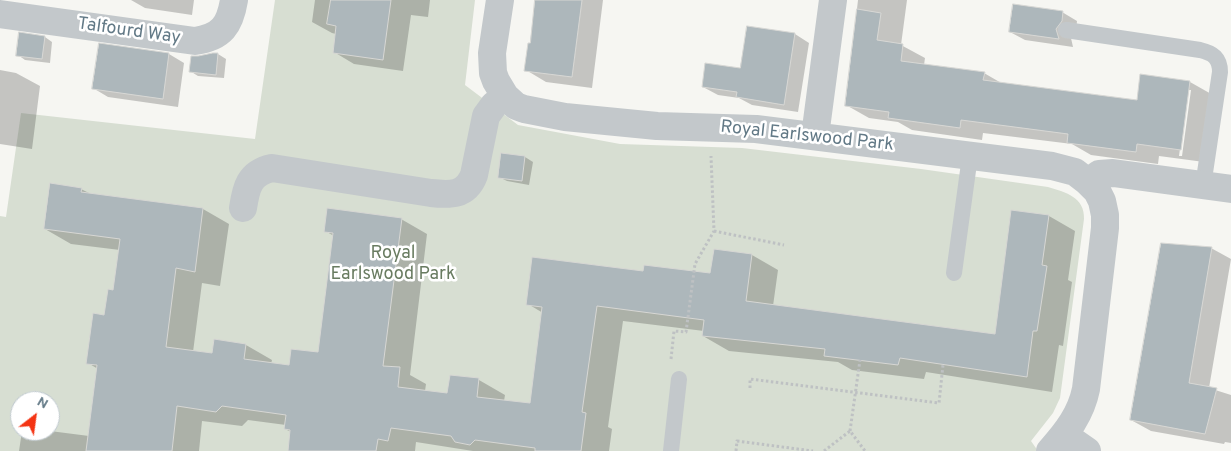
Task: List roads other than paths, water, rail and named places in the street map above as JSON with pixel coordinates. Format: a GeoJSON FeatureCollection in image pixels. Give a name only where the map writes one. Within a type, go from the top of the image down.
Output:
{"type":"FeatureCollection","features":[{"type":"Feature","properties":{"kind":"street","name":"Talfourd Way"},"geometry":{"type":"LineString","coordinates":[[0,14],[195,41],[213,36],[222,31],[231,16],[234,0]]}},
{"type":"Feature","properties":{"kind":"street"},"geometry":{"type":"LineString","coordinates":[[243,208],[249,182],[261,172],[272,168],[431,193],[448,194],[460,191],[470,184],[474,175],[486,116],[494,105],[505,96],[496,81],[492,64],[500,0]]}},
{"type":"Feature","properties":{"kind":"street"},"geometry":{"type":"LineString","coordinates":[[815,136],[833,0]]}},
{"type":"Feature","properties":{"kind":"street","name":"Royal Earlswood Park"},"geometry":{"type":"LineString","coordinates":[[505,96],[516,106],[543,114],[657,126],[756,129],[1060,167],[1075,172],[1088,182],[1102,201],[1105,228],[1086,388],[1079,413],[1057,443]]}},
{"type":"Feature","properties":{"kind":"street"},"geometry":{"type":"LineString","coordinates":[[1088,182],[1100,174],[1113,173],[1231,189]]}},
{"type":"Feature","properties":{"kind":"street"},"geometry":{"type":"LineString","coordinates":[[1057,443],[1086,451]]}},
{"type":"Feature","properties":{"kind":"lane"},"geometry":{"type":"LineString","coordinates":[[1066,30],[1200,50],[1216,56],[1220,72],[1203,186]]}},
{"type":"Feature","properties":{"kind":"lane"},"geometry":{"type":"LineString","coordinates":[[954,273],[970,156]]}},
{"type":"Feature","properties":{"kind":"lane"},"geometry":{"type":"LineString","coordinates":[[671,451],[674,374]]}}]}
